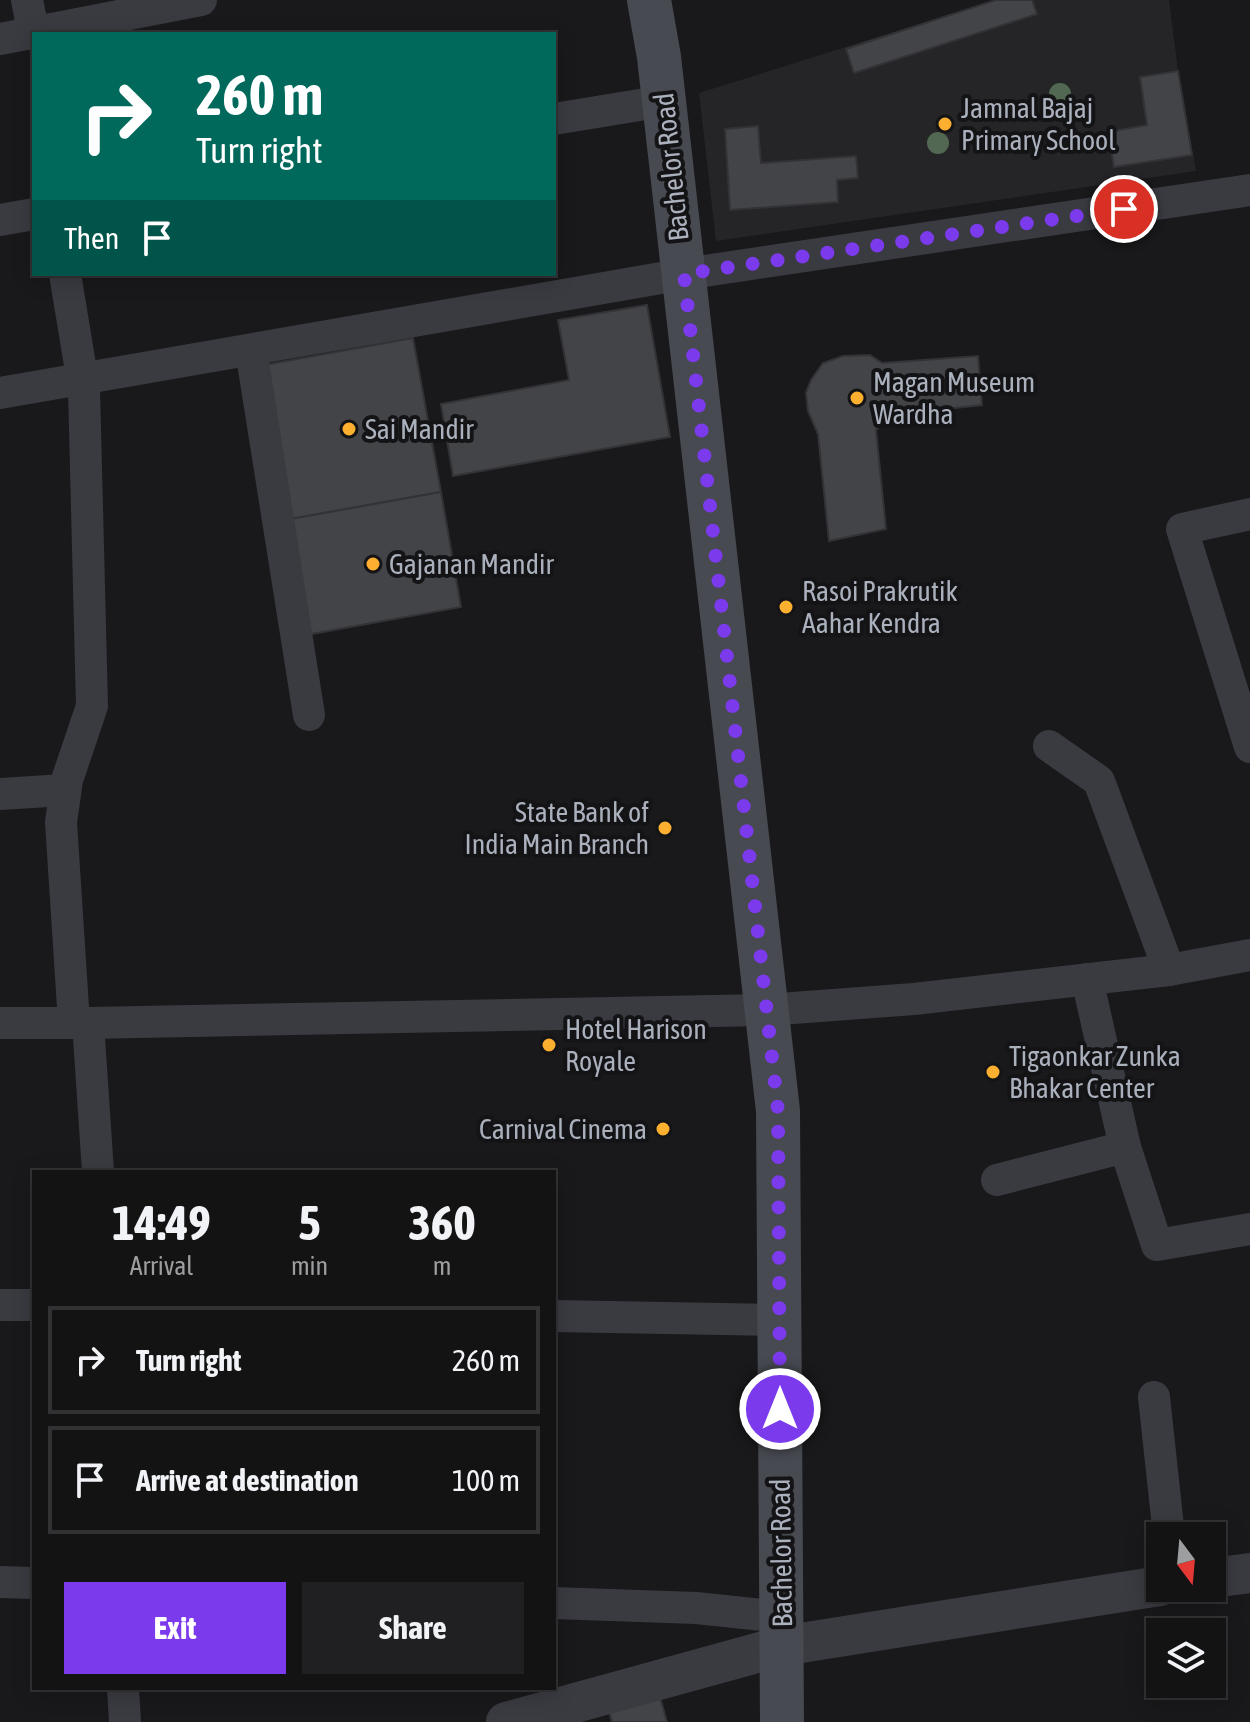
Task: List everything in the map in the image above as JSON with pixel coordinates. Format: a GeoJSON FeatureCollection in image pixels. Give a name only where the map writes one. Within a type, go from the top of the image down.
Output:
{"type":"FeatureCollection","features":[{"type":"Feature","properties":{"kind":"main road","name":"Bachelor Road"},"geometry":{"type":"LineString","coordinates":[[649,0],[664,101],[778,1111],[782,1722]]}},
{"type":"Feature","properties":{"kind":"street"},"geometry":{"type":"LineString","coordinates":[[27,0],[34,32]]}},
{"type":"Feature","properties":{"kind":"street"},"geometry":{"type":"LineString","coordinates":[[43,32],[166,3],[201,0]]}},
{"type":"Feature","properties":{"kind":"street"},"geometry":{"type":"LineString","coordinates":[[0,39],[32,34]]}},
{"type":"Feature","properties":{"kind":"street"},"geometry":{"type":"LineString","coordinates":[[556,119],[664,101]]}},
{"type":"Feature","properties":{"kind":"street"},"geometry":{"type":"LineString","coordinates":[[0,393],[684,274],[1250,190]]}},
{"type":"Feature","properties":{"kind":"street"},"geometry":{"type":"LineString","coordinates":[[0,220],[32,214]]}},
{"type":"Feature","properties":{"kind":"street"},"geometry":{"type":"LineString","coordinates":[[65,276],[82,379],[92,706],[64,790],[61,822],[98,1170]]}},
{"type":"Feature","properties":{"kind":"street"},"geometry":{"type":"LineString","coordinates":[[251,350],[309,715]]}},
{"type":"Feature","properties":{"kind":"street"},"geometry":{"type":"LineString","coordinates":[[1250,514],[1182,529],[1250,747]]}},
{"type":"Feature","properties":{"kind":"street"},"geometry":{"type":"LineString","coordinates":[[1049,746],[1099,781],[1169,970]]}},
{"type":"Feature","properties":{"kind":"street"},"geometry":{"type":"LineString","coordinates":[[0,794],[64,790]]}},
{"type":"Feature","properties":{"kind":"street"},"geometry":{"type":"LineString","coordinates":[[0,1023],[766,1010],[914,999],[1169,970],[1250,955]]}},
{"type":"Feature","properties":{"kind":"street"},"geometry":{"type":"LineString","coordinates":[[1087,979],[1125,1147],[1157,1245],[1250,1229]]}},
{"type":"Feature","properties":{"kind":"street"},"geometry":{"type":"LineString","coordinates":[[997,1180],[1125,1147]]}},
{"type":"Feature","properties":{"kind":"street"},"geometry":{"type":"LineString","coordinates":[[0,1305],[32,1305]]}},
{"type":"Feature","properties":{"kind":"street"},"geometry":{"type":"LineString","coordinates":[[556,1316],[779,1320]]}},
{"type":"Feature","properties":{"kind":"street"},"geometry":{"type":"LineString","coordinates":[[1154,1397],[1167,1522]]}},
{"type":"Feature","properties":{"kind":"street"},"geometry":{"type":"LineString","coordinates":[[1226,1576],[1250,1573]]}},
{"type":"Feature","properties":{"kind":"street"},"geometry":{"type":"LineString","coordinates":[[0,1582],[32,1583]]}},
{"type":"Feature","properties":{"kind":"street"},"geometry":{"type":"LineString","coordinates":[[506,1722],[782,1631],[1146,1588]]}},
{"type":"Feature","properties":{"kind":"street"},"geometry":{"type":"LineString","coordinates":[[556,1603],[696,1608],[782,1631]]}},
{"type":"Feature","properties":{"kind":"street"},"geometry":{"type":"LineString","coordinates":[[123,1690],[125,1722]]}},
{"type":"Feature","properties":{"kind":"shaded area","name":"Jamnal Bajaj Primary School"},"geometry":{"type":"Polygon","coordinates":[[[996,0],[1169,0],[1196,171],[716,241],[699,93],[996,0]]]}},
{"type":"Feature","properties":{"kind":"building"},"geometry":{"type":"Polygon","coordinates":[[[996,0],[1032,0],[1037,14],[854,73],[846,49],[996,0]]]}},
{"type":"Feature","properties":{"kind":"building"},"geometry":{"type":"Polygon","coordinates":[[[1178,71],[1192,155],[1114,167],[1108,132],[1147,125],[1140,77],[1178,71]]]}},
{"type":"Feature","properties":{"kind":"building"},"geometry":{"type":"Polygon","coordinates":[[[758,126],[761,163],[856,156],[858,178],[837,180],[838,202],[730,210],[725,129],[758,126]]]}},
{"type":"Feature","properties":{"kind":"building"},"geometry":{"type":"Polygon","coordinates":[[[647,305],[670,437],[453,476],[441,404],[569,380],[558,320],[647,305]]]}},
{"type":"Feature","properties":{"kind":"building","name":"Sai Mandir"},"geometry":{"type":"Polygon","coordinates":[[[413,338],[441,492],[285,520],[258,366],[413,338]]]}},
{"type":"Feature","properties":{"kind":"building"},"geometry":{"type":"Polygon","coordinates":[[[870,355],[882,363],[978,356],[982,405],[889,415],[876,430],[886,529],[829,541],[818,434],[808,411],[806,393],[823,363],[843,356],[870,355]]]}},
{"type":"Feature","properties":{"kind":"building","name":"Gajanan Mandir"},"geometry":{"type":"Polygon","coordinates":[[[441,492],[461,607],[306,635],[285,520],[441,492]]]}},
{"type":"Feature","properties":{"kind":"building"},"geometry":{"type":"Polygon","coordinates":[[[660,1697],[667,1722],[612,1722],[609,1711],[660,1697]]]}},
{"type":"Feature","properties":{"kind":"place","name":"Jamnal Bajaj Primary School"},"geometry":{"type":"Point","coordinates":[945,124]}},
{"type":"Feature","properties":{"kind":"place","name":"Magan Museum Wardha"},"geometry":{"type":"Point","coordinates":[857,398]}},
{"type":"Feature","properties":{"kind":"place","name":"Sai Mandir"},"geometry":{"type":"Point","coordinates":[349,429]}},
{"type":"Feature","properties":{"kind":"place","name":"Gajanan Mandir"},"geometry":{"type":"Point","coordinates":[373,564]}},
{"type":"Feature","properties":{"kind":"place","name":"Rasoi Prakrutik Aahar Kendra"},"geometry":{"type":"Point","coordinates":[786,607]}},
{"type":"Feature","properties":{"kind":"place","name":"State Bank of India Main Branch"},"geometry":{"type":"Point","coordinates":[665,828]}},
{"type":"Feature","properties":{"kind":"place","name":"Hotel Harison Royale"},"geometry":{"type":"Point","coordinates":[549,1045]}},
{"type":"Feature","properties":{"kind":"place","name":"Tigaonkar Zunka Bhakar Center"},"geometry":{"type":"Point","coordinates":[993,1072]}},
{"type":"Feature","properties":{"kind":"place","name":"Carnival Cinema"},"geometry":{"type":"Point","coordinates":[663,1129]}},
{"type":"Feature","properties":{"kind":"route"},"geometry":{"type":"LineString","coordinates":[[780,1409],[778,1111],[684,274],[1124,209]]}}]}
